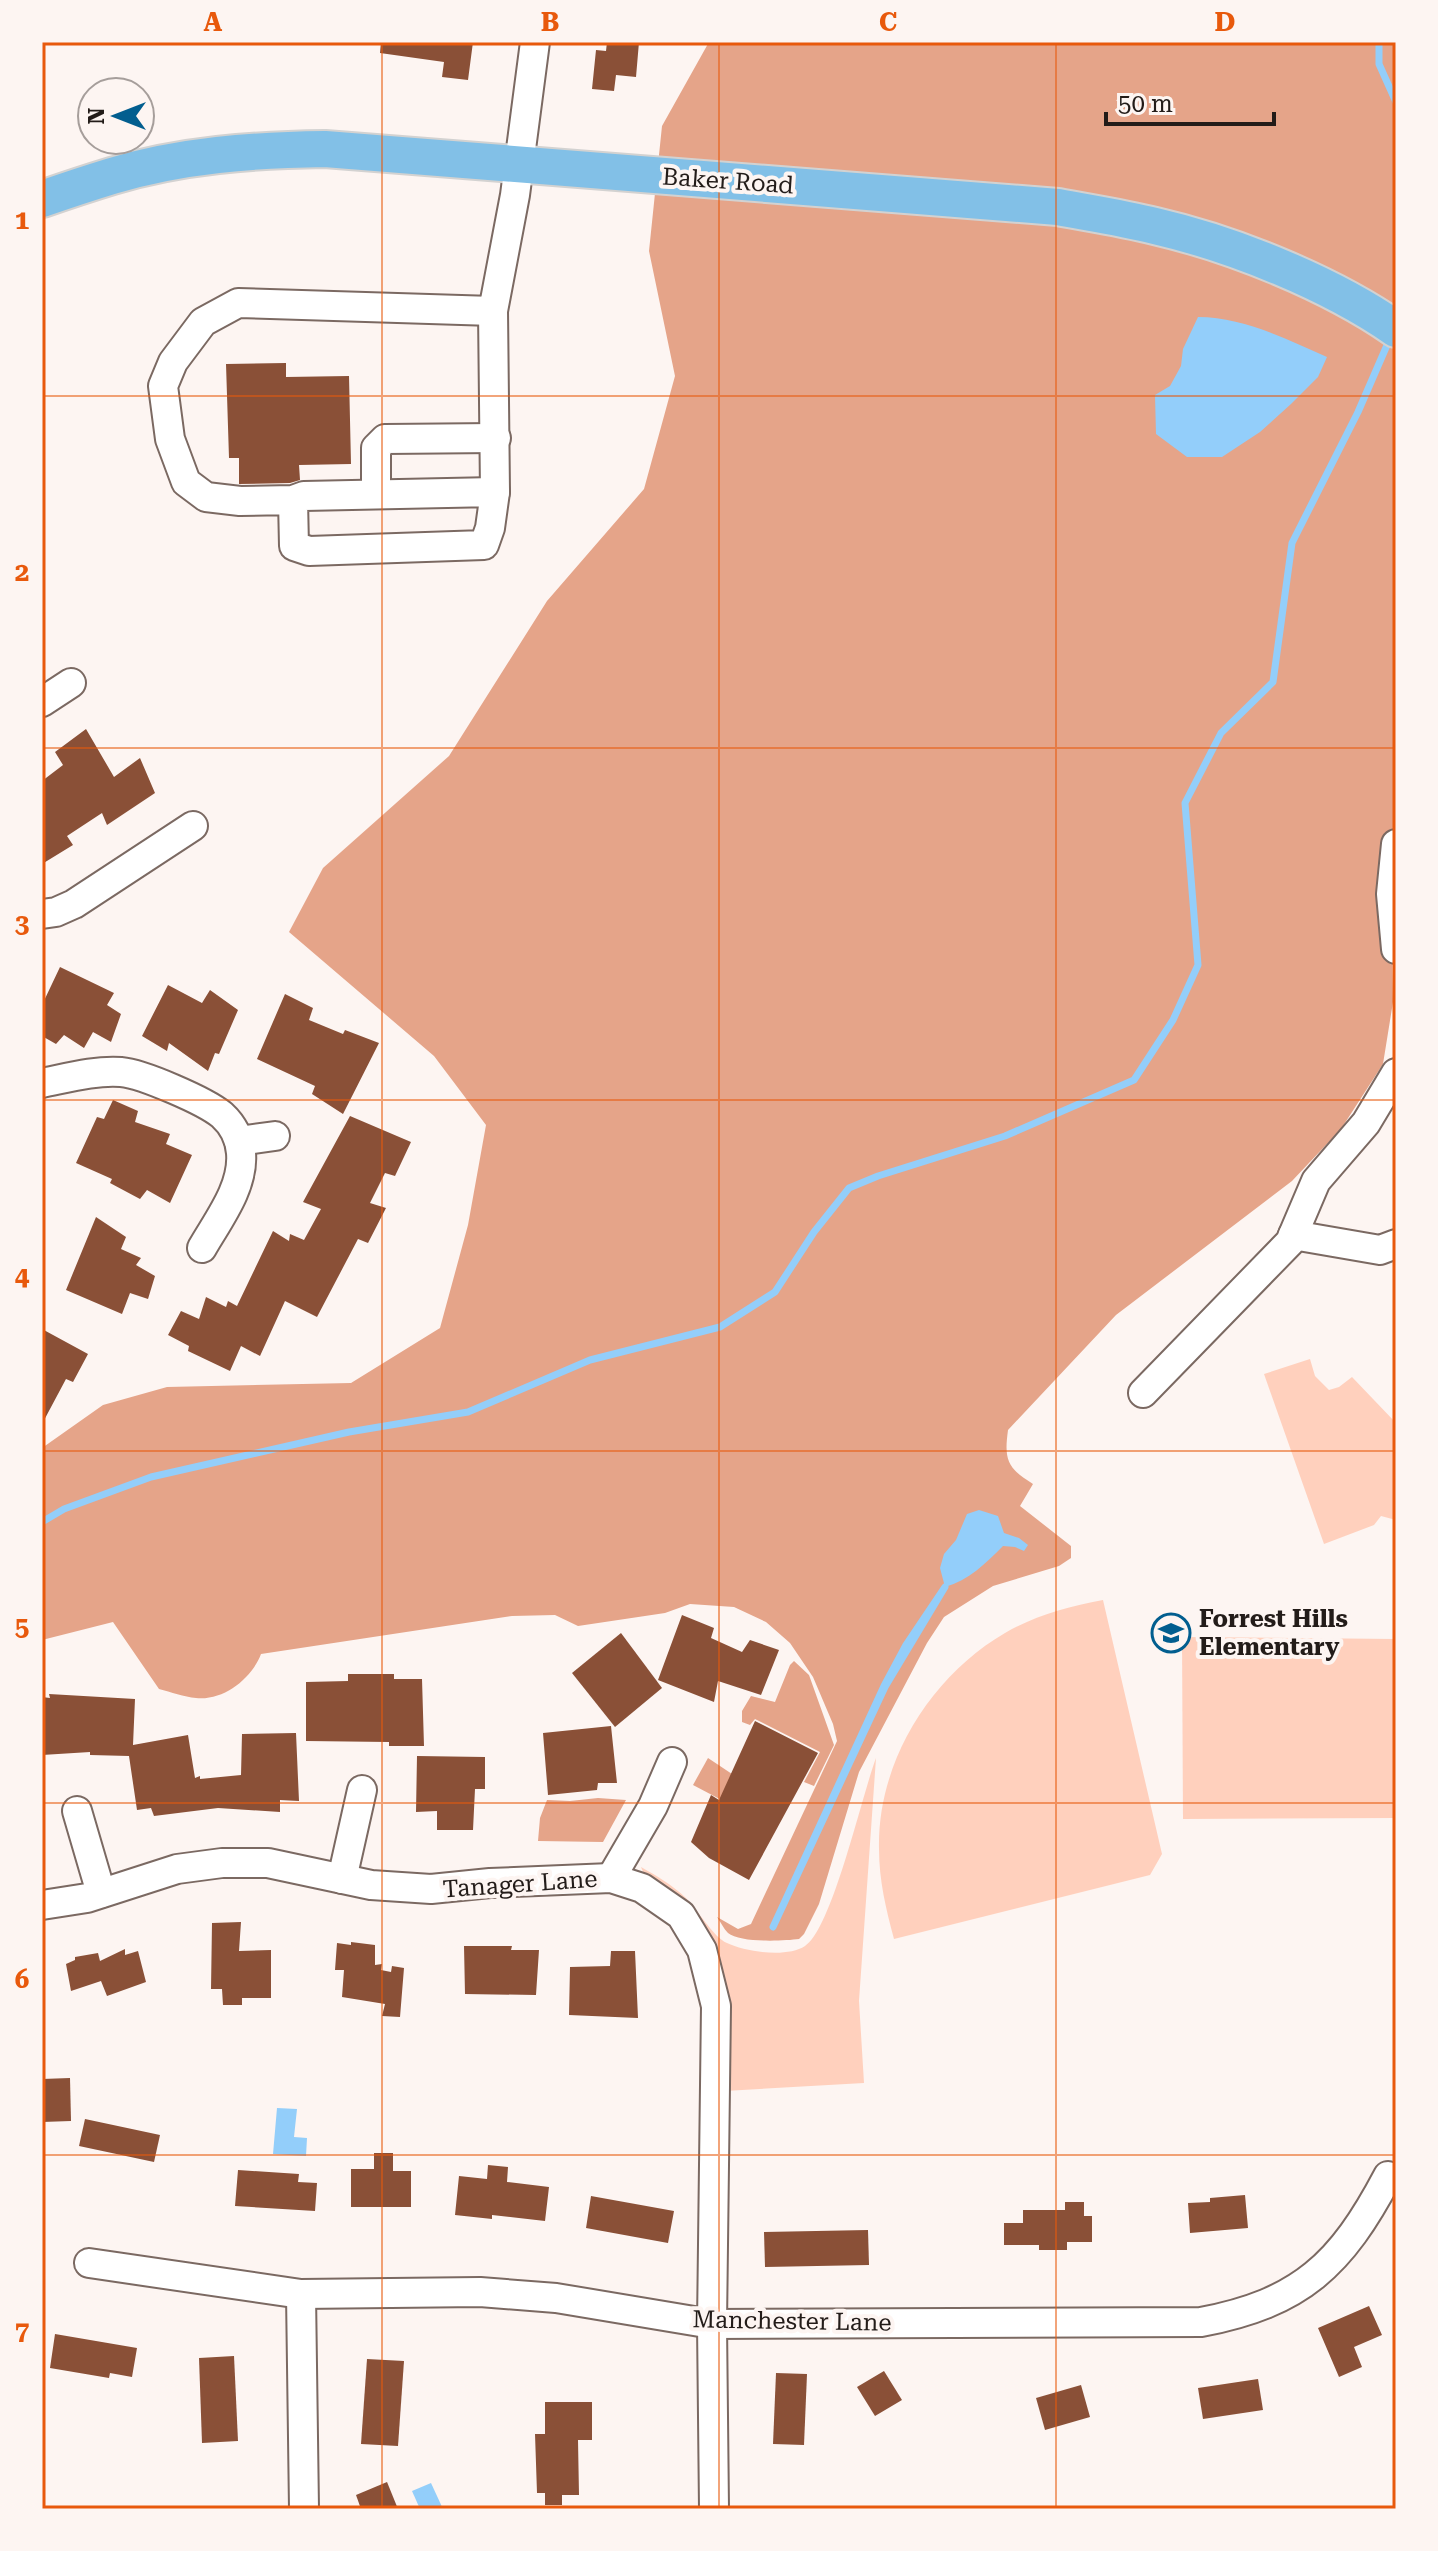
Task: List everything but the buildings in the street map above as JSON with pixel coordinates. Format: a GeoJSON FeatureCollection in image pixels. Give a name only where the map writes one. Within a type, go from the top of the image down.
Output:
{"type":"FeatureCollection","features":[{"type":"Feature","properties":{"kind":"main road","name":"Baker Road"},"geometry":{"type":"LineString","coordinates":[[42,199],[114,175],[198,158],[257,150],[325,149],[1058,207],[1157,226],[1253,256],[1367,309],[1396,329]]}},
{"type":"Feature","properties":{"kind":"street"},"geometry":{"type":"LineString","coordinates":[[293,500],[294,546],[309,551],[484,545],[490,528],[495,492],[493,311],[519,165],[535,42]]}},
{"type":"Feature","properties":{"kind":"street"},"geometry":{"type":"LineString","coordinates":[[493,311],[238,303],[203,322],[173,362],[163,386],[170,439],[186,482],[206,497],[240,501],[293,500],[304,496],[495,492]]}},
{"type":"Feature","properties":{"kind":"street"},"geometry":{"type":"LineString","coordinates":[[376,494],[376,448],[385,439],[496,438]]}},
{"type":"Feature","properties":{"kind":"street"},"geometry":{"type":"LineString","coordinates":[[42,702],[71,683]]}},
{"type":"Feature","properties":{"kind":"street"},"geometry":{"type":"LineString","coordinates":[[42,914],[74,904],[193,826]]}},
{"type":"Feature","properties":{"kind":"street"},"geometry":{"type":"LineString","coordinates":[[1396,844],[1391,894],[1396,949]]}},
{"type":"Feature","properties":{"kind":"street"},"geometry":{"type":"LineString","coordinates":[[42,1083],[120,1072],[142,1078],[221,1114],[234,1128],[239,1141],[239,1176],[229,1202],[202,1248]]}},
{"type":"Feature","properties":{"kind":"street"},"geometry":{"type":"LineString","coordinates":[[1143,1393],[1290,1242],[1316,1181],[1366,1123],[1396,1073]]}},
{"type":"Feature","properties":{"kind":"street"},"geometry":{"type":"LineString","coordinates":[[239,1141],[275,1136]]}},
{"type":"Feature","properties":{"kind":"street"},"geometry":{"type":"LineString","coordinates":[[1293,1235],[1380,1250],[1396,1244]]}},
{"type":"Feature","properties":{"kind":"street"},"geometry":{"type":"LineString","coordinates":[[611,1878],[653,1806],[672,1762]]}},
{"type":"Feature","properties":{"kind":"street"},"geometry":{"type":"LineString","coordinates":[[342,1879],[362,1790]]}},
{"type":"Feature","properties":{"kind":"street"},"geometry":{"type":"LineString","coordinates":[[77,1811],[101,1893]]}},
{"type":"Feature","properties":{"kind":"street","name":"Tanager Lane"},"geometry":{"type":"LineString","coordinates":[[42,1905],[101,1893],[177,1869],[222,1863],[268,1863],[371,1885],[431,1889],[611,1878],[642,1888],[681,1915],[702,1950],[711,1976],[716,2006],[712,2324],[714,2509]]}},
{"type":"Feature","properties":{"kind":"street","name":"Manchester Lane"},"geometry":{"type":"LineString","coordinates":[[89,2263],[301,2294],[480,2292],[556,2298],[712,2324],[1201,2322],[1242,2314],[1281,2298],[1317,2274],[1347,2244],[1371,2209],[1388,2176]]}},
{"type":"Feature","properties":{"kind":"street"},"geometry":{"type":"LineString","coordinates":[[301,2294],[304,2509]]}},
{"type":"Feature","properties":{"kind":"shaded area"},"geometry":{"type":"Polygon","coordinates":[[[709,42],[1396,42],[1396,799],[1390,855],[1393,1002],[1383,1064],[1341,1129],[1292,1181],[1116,1315],[1008,1430],[1009,1462],[1033,1484],[1020,1506],[1071,1546],[1071,1558],[1059,1566],[993,1586],[944,1617],[927,1643],[859,1772],[819,1904],[799,1939],[783,1940],[752,1940],[734,1936],[717,1917],[738,1929],[751,1924],[837,1741],[813,1677],[790,1643],[766,1622],[734,1607],[690,1604],[665,1613],[578,1626],[555,1615],[512,1616],[261,1654],[251,1671],[236,1686],[206,1698],[187,1697],[159,1689],[113,1622],[42,1640],[42,1448],[103,1405],[167,1387],[351,1383],[440,1328],[468,1225],[486,1125],[434,1056],[289,932],[323,868],[449,756],[547,601],[644,489],[675,376],[649,251],[662,126],[709,42]]]}},
{"type":"Feature","properties":{"kind":"shaded area"},"geometry":{"type":"Polygon","coordinates":[[[1310,1359],[1315,1376],[1329,1390],[1352,1377],[1396,1423],[1396,1520],[1381,1516],[1374,1525],[1324,1544],[1264,1374],[1310,1359]]]}},
{"type":"Feature","properties":{"kind":"shaded area"},"geometry":{"type":"Polygon","coordinates":[[[1103,1600],[1162,1854],[1150,1875],[894,1939],[880,1872],[881,1817],[887,1785],[898,1754],[914,1724],[932,1697],[954,1673],[978,1651],[1005,1633],[1052,1612],[1103,1600]]]}},
{"type":"Feature","properties":{"kind":"shaded area"},"geometry":{"type":"Polygon","coordinates":[[[1182,1637],[1396,1639],[1396,1818],[1183,1819],[1182,1637]]]}},
{"type":"Feature","properties":{"kind":"shaded area"},"geometry":{"type":"Polygon","coordinates":[[[794,1661],[809,1675],[834,1745],[814,1786],[804,1782],[820,1752],[755,1719],[750,1725],[742,1722],[742,1711],[751,1696],[775,1702],[794,1661]]]}},
{"type":"Feature","properties":{"kind":"shaded area"},"geometry":{"type":"Polygon","coordinates":[[[708,1758],[744,1782],[731,1805],[693,1785],[708,1758]]]}},
{"type":"Feature","properties":{"kind":"shaded area"},"geometry":{"type":"Polygon","coordinates":[[[876,1758],[859,2001],[864,2083],[725,2091],[712,1941],[693,1911],[675,1894],[644,1874],[641,1867],[681,1893],[716,1935],[727,1943],[766,1952],[797,1950],[815,1935],[826,1915],[876,1758]]]}},
{"type":"Feature","properties":{"kind":"shaded area"},"geometry":{"type":"Polygon","coordinates":[[[547,1800],[626,1800],[603,1842],[538,1841],[540,1818],[547,1800]]]}},
{"type":"Feature","properties":{"kind":"water"},"geometry":{"type":"Polygon","coordinates":[[[1198,317],[1248,325],[1327,357],[1318,377],[1291,404],[1260,432],[1222,457],[1187,457],[1156,434],[1155,395],[1170,386],[1181,366],[1183,349],[1198,317]]]}},
{"type":"Feature","properties":{"kind":"water"},"geometry":{"type":"Polygon","coordinates":[[[979,1510],[998,1516],[1004,1533],[1028,1545],[1024,1551],[1003,1546],[969,1576],[945,1587],[940,1568],[944,1554],[956,1540],[967,1514],[979,1510]]]}},
{"type":"Feature","properties":{"kind":"water"},"geometry":{"type":"Polygon","coordinates":[[[277,2108],[297,2109],[294,2137],[307,2138],[306,2156],[273,2154],[277,2108]]]}},
{"type":"Feature","properties":{"kind":"water"},"geometry":{"type":"Polygon","coordinates":[[[431,2483],[443,2509],[420,2509],[412,2491],[431,2483]]]}},
{"type":"Feature","properties":{"kind":"waterway"},"geometry":{"type":"LineString","coordinates":[[1379,42],[1379,64],[1396,102]]}},
{"type":"Feature","properties":{"kind":"waterway"},"geometry":{"type":"LineString","coordinates":[[42,1522],[64,1509],[151,1477],[349,1432],[468,1412],[590,1360],[720,1327],[775,1292],[814,1232],[849,1188],[1005,1136],[1134,1080],[1173,1020],[1198,965],[1185,803],[1221,733],[1273,682],[1292,543],[1358,412],[1391,336]]}},
{"type":"Feature","properties":{"kind":"waterway"},"geometry":{"type":"LineString","coordinates":[[945,1587],[885,1687],[773,1927],[884,1686],[906,1645],[945,1587]]}},
{"type":"Feature","properties":{"kind":"place","name":"Forrest Hills Elementary"},"geometry":{"type":"Point","coordinates":[1171,1633]}}]}
